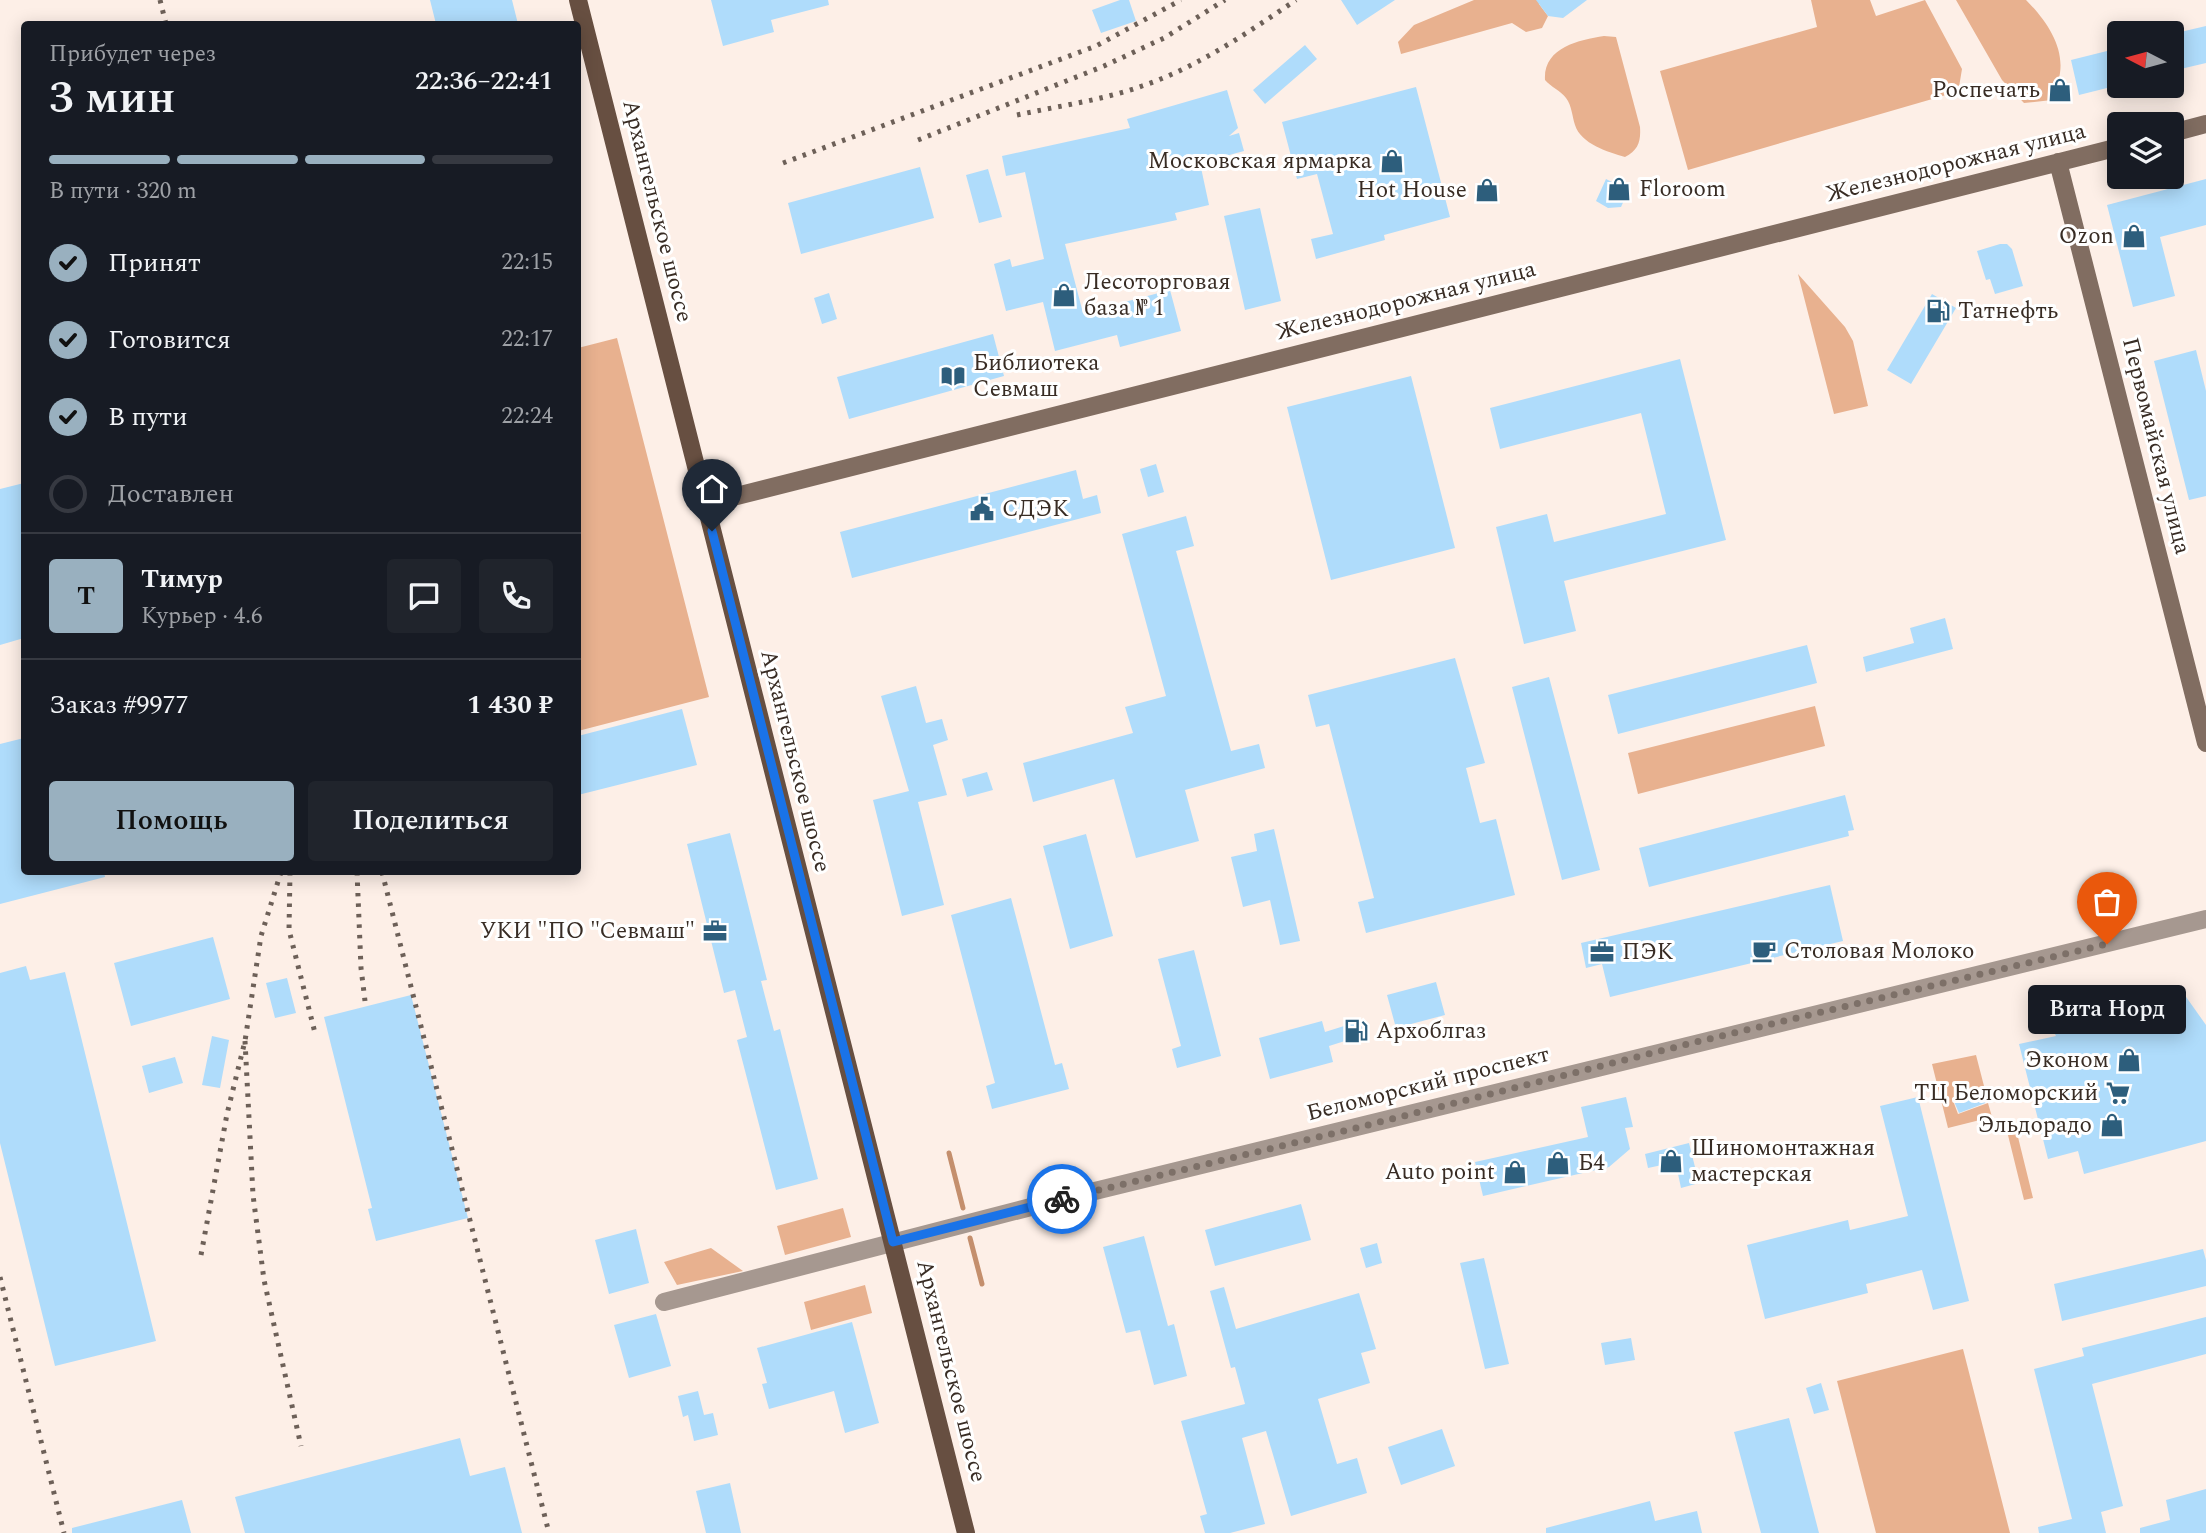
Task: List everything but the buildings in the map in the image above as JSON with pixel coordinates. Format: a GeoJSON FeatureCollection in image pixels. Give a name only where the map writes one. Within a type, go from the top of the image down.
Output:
{"type":"FeatureCollection","features":[{"type":"Feature","properties":{"kind":"main road","name":"Архангельское шоссе"},"geometry":{"type":"LineString","coordinates":[[578,0],[967,1533]]}},
{"type":"Feature","properties":{"kind":"main road"},"geometry":{"type":"LineString","coordinates":[[2184,130],[2206,124]]}},
{"type":"Feature","properties":{"kind":"main road","name":"Железнодорожная улица"},"geometry":{"type":"LineString","coordinates":[[705,504],[2107,150]]}},
{"type":"Feature","properties":{"kind":"main road","name":"Первомайская улица"},"geometry":{"type":"LineString","coordinates":[[2058,162],[2206,743]]}},
{"type":"Feature","properties":{"kind":"street","name":"Беломорский проспект"},"geometry":{"type":"LineString","coordinates":[[664,1302],[893,1242],[1692,1043],[2206,919]]}},
{"type":"Feature","properties":{"kind":"shaded area"},"geometry":{"type":"Polygon","coordinates":[[[1474,0],[1540,0],[1539,4],[1548,16],[1542,28],[1526,32],[1512,23],[1401,54],[1398,42],[1414,25],[1474,0]]]}},
{"type":"Feature","properties":{"kind":"shaded area"},"geometry":{"type":"Polygon","coordinates":[[[1811,0],[1870,0],[1876,16],[1925,0],[1962,69],[1959,87],[1953,93],[1688,170],[1660,71],[1817,27],[1811,0]]]}},
{"type":"Feature","properties":{"kind":"shaded area"},"geometry":{"type":"Polygon","coordinates":[[[1956,0],[2026,0],[2052,33],[2059,52],[2060,73],[2052,100],[2024,103],[2002,80],[1956,0]]]}},
{"type":"Feature","properties":{"kind":"shaded area"},"geometry":{"type":"Polygon","coordinates":[[[1604,36],[1616,37],[1640,127],[1638,145],[1625,157],[1596,146],[1583,137],[1578,132],[1566,98],[1545,80],[1546,69],[1556,53],[1573,43],[1604,36]]]}},
{"type":"Feature","properties":{"kind":"shaded area"},"geometry":{"type":"Polygon","coordinates":[[[1798,274],[1845,327],[1853,341],[1868,406],[1834,414],[1798,274]]]}},
{"type":"Feature","properties":{"kind":"shaded area"},"geometry":{"type":"Polygon","coordinates":[[[617,338],[709,697],[581,730],[581,347],[617,338]]]}},
{"type":"Feature","properties":{"kind":"shaded area"},"geometry":{"type":"Polygon","coordinates":[[[1815,706],[1825,746],[1638,794],[1628,753],[1815,706]]]}},
{"type":"Feature","properties":{"kind":"shaded area"},"geometry":{"type":"Polygon","coordinates":[[[1976,1055],[1984,1086],[1952,1098],[1958,1114],[1988,1103],[1992,1117],[1948,1128],[1932,1064],[1976,1055]]]}},
{"type":"Feature","properties":{"kind":"shaded area"},"geometry":{"type":"Polygon","coordinates":[[[2016,1129],[2033,1198],[2024,1200],[2007,1131],[2016,1129]]]}},
{"type":"Feature","properties":{"kind":"shaded area"},"geometry":{"type":"Polygon","coordinates":[[[843,1208],[851,1237],[785,1255],[777,1226],[843,1208]]]}},
{"type":"Feature","properties":{"kind":"shaded area"},"geometry":{"type":"Polygon","coordinates":[[[711,1248],[743,1271],[677,1285],[664,1262],[711,1248]]]}},
{"type":"Feature","properties":{"kind":"shaded area"},"geometry":{"type":"Polygon","coordinates":[[[865,1285],[872,1313],[811,1330],[804,1302],[865,1285]]]}},
{"type":"Feature","properties":{"kind":"shaded area"},"geometry":{"type":"Polygon","coordinates":[[[1963,1349],[2010,1533],[1876,1533],[1837,1381],[1963,1349]]]}},
{"type":"Feature","properties":{"kind":"waterway"},"geometry":{"type":"LineString","coordinates":[[949,1153],[963,1208]]}},
{"type":"Feature","properties":{"kind":"waterway"},"geometry":{"type":"LineString","coordinates":[[970,1238],[982,1284]]}},
{"type":"Feature","properties":{"kind":"railway"},"geometry":{"type":"LineString","coordinates":[[160,0],[165,21]]}},
{"type":"Feature","properties":{"kind":"railway"},"geometry":{"type":"LineString","coordinates":[[783,163],[1096,46],[1181,0]]}},
{"type":"Feature","properties":{"kind":"railway"},"geometry":{"type":"LineString","coordinates":[[918,140],[1104,66],[1164,38],[1225,0]]}},
{"type":"Feature","properties":{"kind":"railway"},"geometry":{"type":"LineString","coordinates":[[1017,115],[1112,95],[1163,78],[1222,48],[1296,0]]}},
{"type":"Feature","properties":{"kind":"railway"},"geometry":{"type":"LineString","coordinates":[[201,1255],[227,1114],[245,1041],[261,936],[280,875]]}},
{"type":"Feature","properties":{"kind":"railway"},"geometry":{"type":"LineString","coordinates":[[290,875],[289,930],[315,1033]]}},
{"type":"Feature","properties":{"kind":"railway"},"geometry":{"type":"LineString","coordinates":[[357,875],[365,1001]]}},
{"type":"Feature","properties":{"kind":"railway"},"geometry":{"type":"LineString","coordinates":[[383,875],[549,1533]]}},
{"type":"Feature","properties":{"kind":"railway"},"geometry":{"type":"LineString","coordinates":[[245,1041],[253,1195],[264,1280],[301,1446]]}},
{"type":"Feature","properties":{"kind":"railway"},"geometry":{"type":"LineString","coordinates":[[0,1277],[64,1533]]}},
{"type":"Feature","properties":{"kind":"way so far"},"geometry":{"type":"LineString","coordinates":[[1062,1199],[1692,1043],[2107,944]]}},
{"type":"Feature","properties":{"kind":"place","name":"Роспечать"},"geometry":{"type":"Point","coordinates":[2060,90]}},
{"type":"Feature","properties":{"kind":"place","name":"Московская ярмарка"},"geometry":{"type":"Point","coordinates":[1392,161]}},
{"type":"Feature","properties":{"kind":"place","name":"Floroom"},"geometry":{"type":"Point","coordinates":[1619,189]}},
{"type":"Feature","properties":{"kind":"place","name":"Hot House"},"geometry":{"type":"Point","coordinates":[1487,190]}},
{"type":"Feature","properties":{"kind":"place","name":"Ozon"},"geometry":{"type":"Point","coordinates":[2134,236]}},
{"type":"Feature","properties":{"kind":"place","name":"Лесоторговая база № 1"},"geometry":{"type":"Point","coordinates":[1064,295]}},
{"type":"Feature","properties":{"kind":"place","name":"Татнефть"},"geometry":{"type":"Point","coordinates":[1938,311]}},
{"type":"Feature","properties":{"kind":"place","name":"Библиотека Севмаш"},"geometry":{"type":"Point","coordinates":[953,376]}},
{"type":"Feature","properties":{"kind":"place","name":"СДЭК"},"geometry":{"type":"Point","coordinates":[982,509]}},
{"type":"Feature","properties":{"kind":"place","name":"УКИ \"ПО \"Севмаш\""},"geometry":{"type":"Point","coordinates":[715,931]}},
{"type":"Feature","properties":{"kind":"place","name":"Вита Норд"},"geometry":{"type":"Point","coordinates":[2107,944]}},
{"type":"Feature","properties":{"kind":"place","name":"Столовая Молоко"},"geometry":{"type":"Point","coordinates":[1764,951]}},
{"type":"Feature","properties":{"kind":"place","name":"ПЭК"},"geometry":{"type":"Point","coordinates":[1602,952]}},
{"type":"Feature","properties":{"kind":"place","name":"Архоблгаз"},"geometry":{"type":"Point","coordinates":[1356,1031]}},
{"type":"Feature","properties":{"kind":"place","name":"Эконом"},"geometry":{"type":"Point","coordinates":[2129,1060]}},
{"type":"Feature","properties":{"kind":"place","name":"ТЦ Беломорский"},"geometry":{"type":"Point","coordinates":[2118,1093]}},
{"type":"Feature","properties":{"kind":"place","name":"Эльдорадо"},"geometry":{"type":"Point","coordinates":[2112,1125]}},
{"type":"Feature","properties":{"kind":"place","name":"Шиномонтажная мастерская"},"geometry":{"type":"Point","coordinates":[1671,1161]}},
{"type":"Feature","properties":{"kind":"place","name":"Б4"},"geometry":{"type":"Point","coordinates":[1558,1163]}},
{"type":"Feature","properties":{"kind":"place","name":"Auto point"},"geometry":{"type":"Point","coordinates":[1515,1172]}},
{"type":"Feature","properties":{"kind":"route"},"geometry":{"type":"LineString","coordinates":[[712,531],[893,1242],[1062,1199]]}}]}
